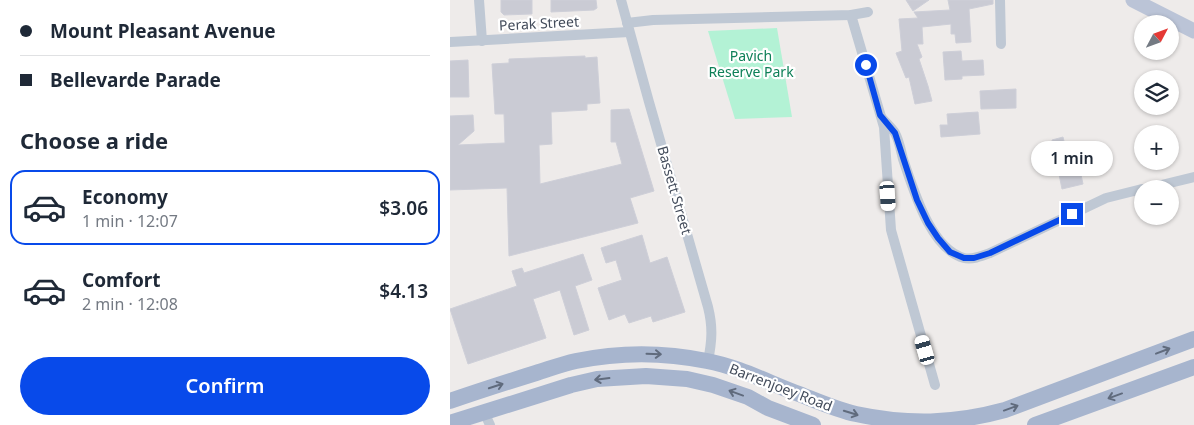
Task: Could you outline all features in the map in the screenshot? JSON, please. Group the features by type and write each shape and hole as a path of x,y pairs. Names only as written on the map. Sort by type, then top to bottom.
{"main road":[{"name":"Barrenjoey Road","path":"450,401 575,361 628,355 658,354 708,361 726,366 854,414 888,421 944,422 981,417 1005,410 1194,339"},
{"name":"Bassett Street","path":"702,382 708,361"},
{"path":"1035,425 1194,367"},
{"name":"Barrenjoey Road","path":"450,424 487,419 571,385 597,379 646,376 702,382 748,397 790,421 813,425"},
{"path":"790,421 805,396"}],"street":[{"path":"479,0 482,40"},
{"name":"Bassett Street","path":"622,0 628,27 708,307 712,331 708,361"},
{"path":"1000,0 1001,44"},
{"path":"1133,0 1194,31"},
{"name":"Perak Street","path":"450,42 628,27 653,20 851,15 868,12"},
{"path":"851,15 884,128 891,230 935,384"},
{"path":"880,115 895,133 917,200 928,223 950,252 964,258 974,258 990,253 1106,198 1134,191"},
{"path":"1179,181 1194,177"}],"green space":[{"name":"Pavich Reserve Park","path":"777,28 792,117 735,119 708,31"}],"building":[{"path":"501,0 532,0 532,14 504,15 501,12"},
{"path":"551,0 596,0 597,8 594,10 551,12"},
{"path":"906,0 929,0 913,11"},
{"path":"948,0 993,0 993,4 969,9 971,42 956,43 955,34 951,34 951,24 922,27 923,44 917,44 922,57 919,59 932,101 915,104 909,77 906,78 896,53 902,51 899,19 918,18 914,12 950,10"},
{"path":"961,51 962,61 983,60 984,75 962,76 962,79 945,80 943,52"},
{"path":"585,56 585,58 597,57 600,103 587,104 587,110 551,112 552,144 539,145 540,184 622,164 616,142 611,142 611,110 629,109 654,191 630,198 638,223 509,256 507,188 450,190 450,116 473,115 474,131 458,145 505,143 504,114 495,114 492,64 509,63 509,59"},
{"path":"468,60 469,97 450,97 450,61"},
{"path":"1016,89 1016,108 981,109 980,91"},
{"path":"978,112 980,134 941,137 940,125 948,125 947,114"},
{"path":"1063,137 1068,158 1077,156 1083,184 1062,189 1052,140"},
{"path":"642,235 650,263 667,257 685,312 653,322 651,316 629,323 625,314 609,320 598,288 622,280 616,260 606,263 601,248"},
{"path":"583,254 592,280 575,286 589,330 574,335 560,290 533,299 546,338 468,364 450,309 517,286 512,271 522,268 524,273"}],"route":[{"path":"866,65 880,115 895,133 917,200 928,223 950,252 964,258 974,258 990,253 1072,214"}]}
